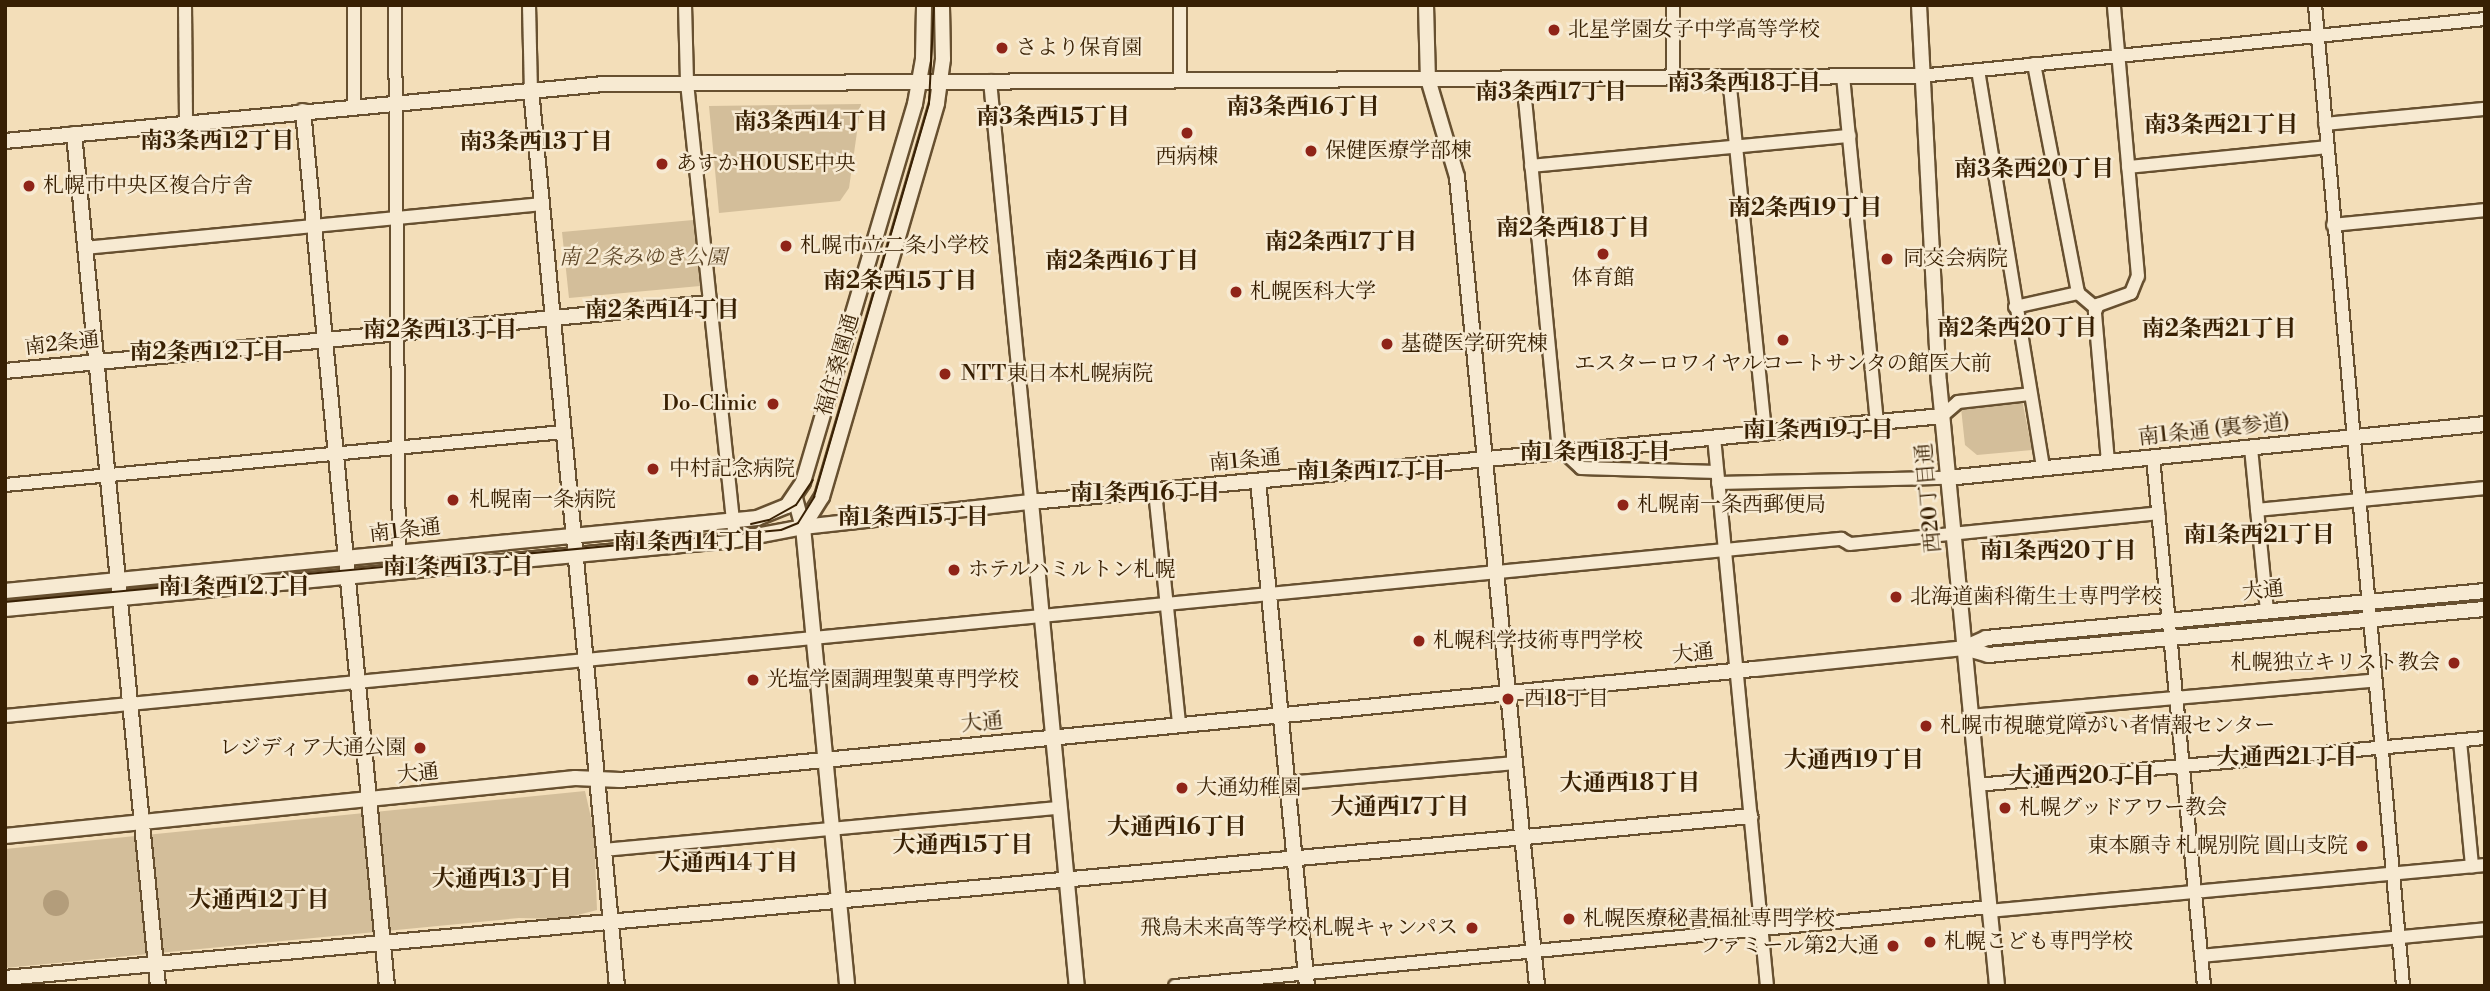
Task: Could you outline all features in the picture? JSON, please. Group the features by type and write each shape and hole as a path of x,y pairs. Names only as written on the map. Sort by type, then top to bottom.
{"street":[{"path":"185,5 186,122"},
{"path":"354,5 355,107"},
{"path":"396,5 399,571"},
{"path":"529,5 531,90 617,986"},
{"path":"685,5 687,83 735,540"},
{"name":"福住桑園通","path":"795,498 919,82 924,5"},
{"name":"福住桑園通","path":"803,527 822,497 940,82 942,5"},
{"path":"1180,5 1180,80"},
{"path":"1426,5 1429,79 1457,177 1537,986"},
{"path":"1673,5 1673,77"},
{"name":"西20丁目通","path":"1919,5 1920,76 1942,416 1997,986"},
{"path":"2096,308 2126,296 2137,283 2114,5"},
{"path":"2315,5 2351,438 2403,986"},
{"path":"5,141 531,90 687,83 1920,76 2485,19"},
{"path":"2034,64 2078,293 2096,308 2108,462"},
{"path":"1978,70 2043,468"},
{"path":"1843,76 1877,422"},
{"path":"1729,77 1765,433"},
{"path":"1522,78 1561,452 1581,468 1717,477 1947,478"},
{"path":"990,81 1077,986"},
{"path":"2325,124 2485,109"},
{"path":"303,111 387,986"},
{"path":"74,134 158,986"},
{"path":"1531,166 1850,136"},
{"path":"2128,167 2327,147"},
{"path":"85,248 542,204"},
{"path":"2333,225 2485,210"},
{"path":"2015,307 2078,293"},
{"name":"南2条通","path":"5,371 708,303"},
{"path":"1942,416 1958,402 2030,394"},
{"name":"南1条通","path":"5,609 735,540 803,527 1031,502 1942,416"},
{"name":"南1条通 (裏参道)","path":"1947,478 2485,424"},
{"path":"5,485 564,432"},
{"path":"1714,438 1767,986"},
{"path":"2251,447 2267,611"},
{"path":"2153,457 2204,986"},
{"path":"1258,481 1306,979"},
{"path":"2257,510 2485,488"},
{"path":"1155,491 1179,724"},
{"path":"803,527 777,512 795,498 803,527 847,986"},
{"name":"南1条通","path":"5,591 732,521 777,512"},
{"path":"5,716 1725,551 2158,513"},
{"name":"大通","path":"5,836 370,800 825,760 1736,671 1964,648 1986,638 2485,590"},
{"name":"大通","path":"1964,648 1986,655 2485,609"},
{"path":"1970,716 2374,681"},
{"path":"1977,785 2485,738"},
{"path":"1175,986 1306,979 1534,951 2479,865 2460,741"},
{"path":"1287,783 1516,763"},
{"path":"604,850 1060,808"},
{"path":"5,978 383,942 839,904 1750,816"},
{"path":"2201,956 2485,929"}],"green space":[{"path":"861,104 849,188 840,201 719,213 709,106"},
{"name":"南２条みゆき公園","path":"693,220 700,286 569,298 562,232"},
{"path":"2022,400 2032,450 1977,455 1965,445 1961,408"},
{"path":"585,791 594,831 597,910 562,919 519,918 5,968 5,849"}],"shaded area":[{"path":"56,890 65,894 69,903 65,912 56,916 47,912 43,903 47,894"}],"tram line":[{"path":"5,602 781,530 798,523 814,497 929,103 934,5"},
{"path":"751,524 769,520 796,505 813,480"}],"place":[{"name":"北星学園女子中学高等学校","path":"1554,30"},
{"name":"さより保育園","path":"1002,48"},
{"name":"西病棟","path":"1187,133"},
{"name":"保健医療学部棟","path":"1311,151"},
{"name":"あすかHOUSE中央","path":"662,164"},
{"name":"札幌市中央区複合庁舎","path":"29,186"},
{"name":"札幌市立二条小学校","path":"786,246"},
{"name":"体育館","path":"1603,254"},
{"name":"同交会病院","path":"1887,259"},
{"name":"札幌医科大学","path":"1236,292"},
{"name":"エスターロワイヤルコートサンタの館医大前","path":"1783,340"},
{"name":"基礎医学研究棟","path":"1387,344"},
{"name":"NTT東日本札幌病院","path":"945,374"},
{"name":"Do-Clinic","path":"773,404"},
{"name":"中村記念病院","path":"653,469"},
{"name":"札幌南一条病院","path":"453,500"},
{"name":"札幌南一条西郵便局","path":"1623,505"},
{"name":"ホテルハミルトン札幌","path":"954,570"},
{"name":"北海道歯科衛生士専門学校","path":"1896,597"},
{"name":"札幌科学技術専門学校","path":"1419,641"},
{"name":"札幌独立キリスト教会","path":"2454,663"},
{"name":"光塩学園調理製菓専門学校","path":"753,680"},
{"name":"西18丁目","path":"1508,699"},
{"name":"札幌市視聴覚障がい者情報センター","path":"1926,726"},
{"name":"レジディア大通公園","path":"420,748"},
{"name":"大通幼稚園","path":"1182,788"},
{"name":"札幌グッドアワー教会","path":"2005,808"},
{"name":"東本願寺 札幌別院 圓山支院","path":"2362,846"},
{"name":"札幌医療秘書福祉専門学校","path":"1569,919"},
{"name":"飛鳥未来高等学校 札幌キャンパス","path":"1472,928"},
{"name":"札幌こども専門学校","path":"1930,942"},
{"name":"ファミール第2大通","path":"1893,946"}],"district":[{"name":"南3条西18丁目","path":"1744,83"},
{"name":"南3条西17丁目","path":"1551,92"},
{"name":"南3条西16丁目","path":"1303,107"},
{"name":"南3条西15丁目","path":"1053,117"},
{"name":"南3条西14丁目","path":"811,122"},
{"name":"南3条西21丁目","path":"2221,125"},
{"name":"南3条西12丁目","path":"217,141"},
{"name":"南3条西13丁目","path":"536,142"},
{"name":"南3条西20丁目","path":"2034,169"},
{"name":"南2条西19丁目","path":"1805,208"},
{"name":"南2条西18丁目","path":"1573,228"},
{"name":"南2条西17丁目","path":"1341,242"},
{"name":"南2条西16丁目","path":"1122,261"},
{"name":"南2条西15丁目","path":"900,281"},
{"name":"南2条西14丁目","path":"662,310"},
{"name":"南2条西20丁目","path":"2017,328"},
{"name":"南2条西21丁目","path":"2219,329"},
{"name":"南2条西13丁目","path":"440,330"},
{"name":"南2条西12丁目","path":"207,352"},
{"name":"南1条西19丁目","path":"1818,430"},
{"name":"南1条西18丁目","path":"1595,452"},
{"name":"南1条西17丁目","path":"1371,471"},
{"name":"南1条西16丁目","path":"1145,493"},
{"name":"南1条西15丁目","path":"913,517"},
{"name":"南1条西21丁目","path":"2259,535"},
{"name":"南1条西14丁目","path":"689,542"},
{"name":"南1条西20丁目","path":"2058,551"},
{"name":"南1条西13丁目","path":"458,567"},
{"name":"南1条西12丁目","path":"234,587"},
{"name":"大通西21丁目","path":"2287,757"},
{"name":"大通西19丁目","path":"1854,760"},
{"name":"大通西20丁目","path":"2082,776"},
{"name":"大通西18丁目","path":"1630,783"},
{"name":"大通西17丁目","path":"1400,807"},
{"name":"大通西16丁目","path":"1177,827"},
{"name":"大通西15丁目","path":"963,845"},
{"name":"大通西14丁目","path":"728,863"},
{"name":"大通西13丁目","path":"502,879"},
{"name":"大通西12丁目","path":"259,900"}]}
